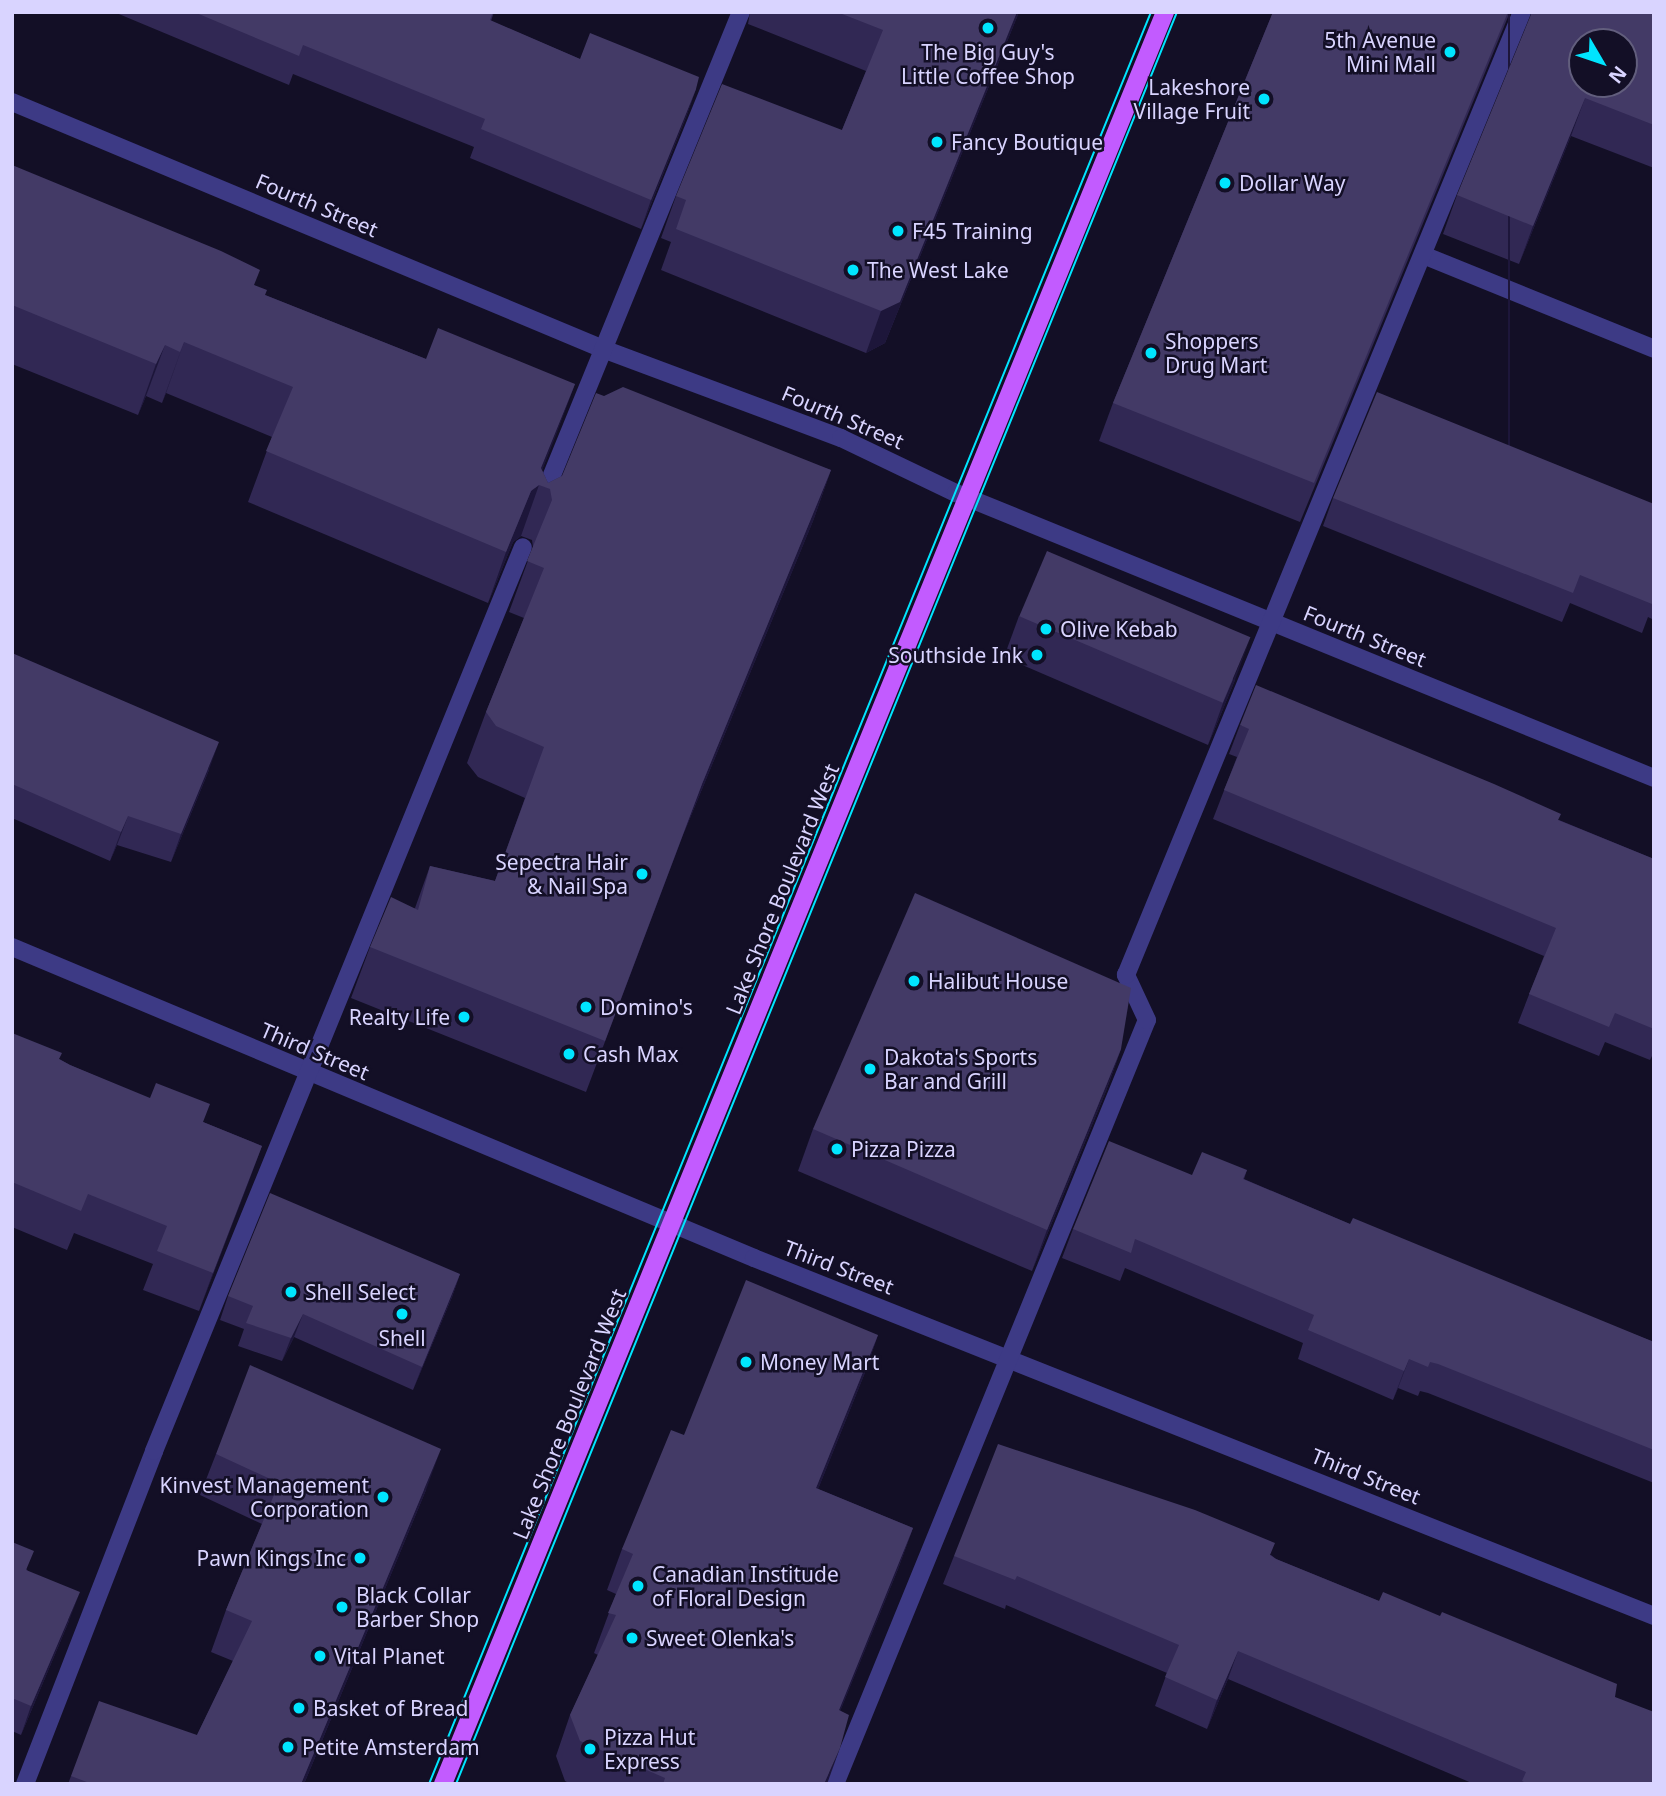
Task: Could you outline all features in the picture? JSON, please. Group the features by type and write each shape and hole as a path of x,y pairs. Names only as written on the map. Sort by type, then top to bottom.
{"main road":[{"name":"Lake Shore Boulevard West","path":"443,1784 1165,12"}],"street":[{"path":"533,523 741,12"},
{"path":"835,1784 1011,1359 1147,1020 1126,975 1274,623 1522,12"},
{"name":"Fourth Street","path":"12,102 603,349 841,438 966,497 1654,778"},
{"path":"1423,255 1654,349"},
{"path":"25,1784 154,1451 523,547"},
{"name":"Third Street","path":"12,947 671,1223 1654,1616"}],"building":[{"path":"194,12 493,12 490,20 580,59 590,33 699,77 651,200 481,129 485,119 303,45 299,56"},
{"path":"837,12 1017,12 900,302 881,311 676,229 686,200 676,196 722,84 842,130 883,30"},
{"path":"1273,12 1508,12 1314,483 1113,403"},
{"path":"1532,12 1654,12 1654,125 1585,98 1533,226 1457,195"},
{"path":"12,165 221,251 260,270 254,285 267,290 265,295 426,359 438,328 575,384 541,468 548,483 562,476 596,393 604,396 623,387 831,470 702,784 605,1041 370,947 391,897 418,910 430,866 495,881 544,747 496,726 486,712 544,568 527,561 552,500 550,489 539,485 531,491 506,552 266,451 293,387 184,342 180,352 165,345 156,364 12,305"},
{"path":"1377,392 1654,504 1652,604 1580,575 1573,593 1333,498"},
{"path":"1047,551 1250,637 1223,703 1019,616"},
{"path":"12,653 219,742 181,834 128,816 121,832 12,784"},
{"path":"1256,685 1494,784 1561,814 1558,820 1654,859 1654,1029 1615,1013 1609,1027 1529,994 1556,928 1224,790 1249,729 1240,725"},
{"path":"915,893 1131,988 1121,1049 1047,1230 813,1129"},
{"path":"12,1033 62,1053 59,1059 70,1065 150,1098 156,1083 210,1104 203,1122 262,1146 213,1273 157,1251 167,1226 88,1194 81,1211 12,1182"},
{"path":"1109,1141 1192,1175 1202,1152 1247,1170 1243,1179 1350,1224 1353,1218 1654,1342 1654,1450 1438,1364 1430,1362 1428,1367 1409,1359 1404,1371 1308,1330 1314,1315 1135,1239 1131,1253 1073,1229"},
{"path":"270,1193 460,1274 422,1367 303,1314 291,1338 246,1323 253,1306 228,1296"},
{"path":"746,1280 878,1335 816,1488 913,1528 839,1710 849,1715 840,1748 824,1784 663,1784 665,1778 580,1741 570,1715 616,1615 608,1613 633,1554 622,1549 671,1430 684,1435"},
{"path":"250,1365 441,1449 301,1784 92,1784 71,1776 99,1701 197,1735 252,1621 226,1610 279,1483 216,1454"},
{"path":"998,1444 1195,1510 1275,1543 1270,1555 1276,1559 1379,1601 1383,1592 1440,1616 1442,1612 1617,1684 1615,1697 1654,1712 1654,1784 1528,1784 1522,1781 1526,1772 1238,1651 1217,1700 1165,1677 1179,1645 1017,1576 1015,1580 954,1556"},
{"path":"12,1542 34,1551 26,1570 80,1592 31,1706 12,1698"}],"tram line":[{"path":"429,1784 1151,12"},
{"path":"456,1784 1177,12"}],"place":[{"name":"The Big Guy's Little Coffee Shop","path":"988,28"},
{"name":"5th Avenue Mini Mall","path":"1450,52"},
{"name":"Lakeshore Village Fruit","path":"1264,99"},
{"name":"Fancy Boutique","path":"937,142"},
{"name":"Dollar Way","path":"1225,183"},
{"name":"F45 Training","path":"898,231"},
{"name":"The West Lake","path":"853,270"},
{"name":"Shoppers Drug Mart","path":"1151,353"},
{"name":"Olive Kebab","path":"1046,629"},
{"name":"Southside Ink","path":"1037,655"},
{"name":"Sepectra Hair & Nail Spa","path":"642,874"},
{"name":"Halibut House","path":"914,981"},
{"name":"Domino's","path":"586,1007"},
{"name":"Realty Life","path":"464,1017"},
{"name":"Cash Max","path":"569,1054"},
{"name":"Dakota's Sports Bar and Grill","path":"870,1069"},
{"name":"Pizza Pizza","path":"837,1149"},
{"name":"Shell Select","path":"291,1292"},
{"name":"Shell","path":"402,1314"},
{"name":"Money Mart","path":"746,1362"},
{"name":"Kinvest Management Corporation","path":"383,1497"},
{"name":"Pawn Kings Inc","path":"360,1558"},
{"name":"Canadian Institude of Floral Design","path":"638,1586"},
{"name":"Black Collar Barber Shop","path":"342,1607"},
{"name":"Sweet Olenka's","path":"632,1638"},
{"name":"Vital Planet","path":"320,1656"},
{"name":"Basket of Bread","path":"299,1708"},
{"name":"Petite Amsterdam","path":"288,1747"},
{"name":"Pizza Hut Express","path":"590,1749"}]}
